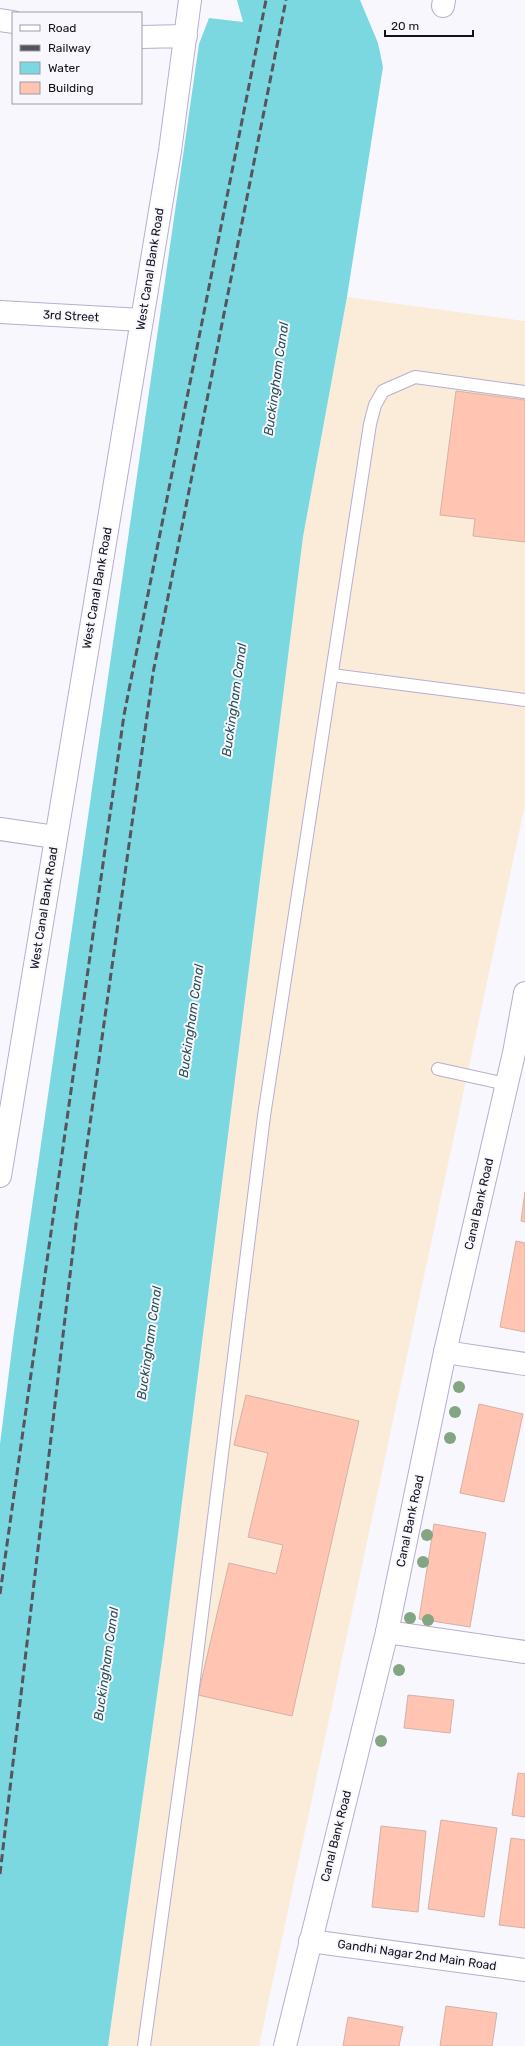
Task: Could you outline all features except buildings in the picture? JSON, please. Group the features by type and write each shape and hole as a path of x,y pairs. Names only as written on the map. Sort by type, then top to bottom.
{"street":[{"name":"West Canal Bank Road","path":"0,1176 55,837 142,320 186,36 190,0"},
{"path":"0,20 12,22"},
{"path":"142,37 186,36"},
{"name":"3rd Street","path":"0,312 142,320"},
{"path":"0,829 55,837"},
{"name":"Canal Bank Road","path":"285,2046 387,1632 445,1352 506,1084 519,1054 525,993"},
{"path":"445,1352 525,1364"},
{"path":"387,1632 525,1652"},
{"name":"Gandhi Nagar 2nd Main Road","path":"310,1941 525,1970"}],"lane":[{"path":"144,2046 190,1719 264,1116 370,424 375,405 383,391 415,377 525,392"},
{"path":"332,675 525,700"},
{"path":"438,1069 506,1084"}],"shaded area":[{"path":"347,297 525,321 525,805 259,2046 108,2046 165,1638 303,537"}],"water":[{"name":"Buckingham Canal","path":"237,0 360,0 378,43 383,67 347,297 303,537 165,1638 108,2046 0,2046 0,1444 14,1332 199,44 209,18 243,22"}],"railway":[{"path":"0,1594 124,715 266,0"},
{"path":"0,1874 76,1224 153,673 286,0"}]}
